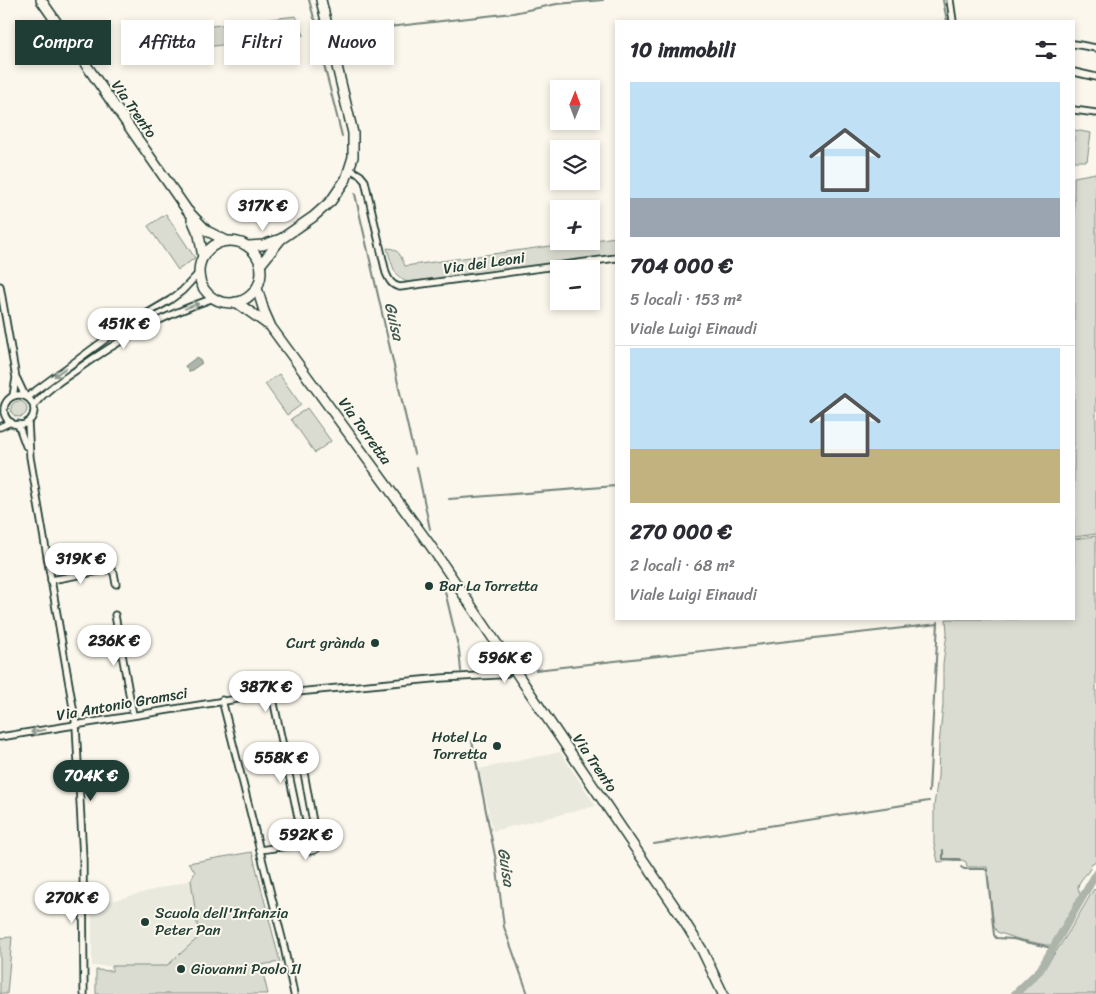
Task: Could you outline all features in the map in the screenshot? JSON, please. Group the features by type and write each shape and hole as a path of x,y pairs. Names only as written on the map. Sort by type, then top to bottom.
{"main road":[{"name":"Via Trento","path":"41,0 197,224"},
{"path":"249,246 263,245 281,239 314,217 328,205 341,188 350,169 354,149 353,132 321,0"},
{"path":"197,224 225,240 238,241 249,246 257,254 261,264 262,276 257,288 248,297 236,302 223,302 214,298 204,288 199,273 203,257 197,224"},
{"path":"261,264 281,239"},
{"path":"203,257 212,246 225,240"},
{"name":"Via Torretta","path":"257,288 264,311 272,327 435,553"},
{"name":"Via Torretta","path":"236,302 272,327"},
{"name":"Via Trento","path":"435,553 679,913 702,950 723,994"}],"street":[{"path":"950,0 953,20"},
{"path":"1075,44 1096,48"},
{"path":"1075,72 1096,77"},
{"path":"1075,110 1096,114"},
{"name":"Via dei Leoni","path":"350,169 360,175 364,181 389,279 393,285 400,288 615,258"},
{"path":"13,396 26,396 114,333 170,300 182,291 199,273"},
{"path":"0,286 16,378 26,396 34,405"},
{"path":"84,994 84,880 76,725 30,457 28,422 33,415 34,405 47,390 127,336 214,298"},
{"path":"16,378 13,396 6,404 6,416 12,422 18,424 28,422"},
{"path":"0,417 5,412"},
{"path":"0,427 12,422"},
{"path":"18,424 30,457"},
{"path":"51,580 110,570 114,573 116,584"},
{"path":"115,615 133,715"},
{"name":"Via Antonio Gramsci","path":"0,737 222,700 487,675 501,667 513,666"},
{"path":"272,694 302,836 301,844"},
{"path":"222,700 294,994"},
{"path":"286,758 301,756 315,833 320,840 316,849 311,851 301,844"},
{"path":"302,836 307,832 315,833"},
{"path":"260,850 301,844"}],"shaded area":[{"path":"296,16 298,20 262,20"},
{"path":"224,25 224,45 214,46 214,26"},
{"path":"300,26 304,35 300,35"},
{"path":"1075,130 1091,133 1087,161 1075,161"},
{"path":"1096,173 1096,534 1075,537 1075,177"},
{"path":"166,214 195,258 178,270 148,226"},
{"path":"615,237 615,255 579,260 550,260 550,264 410,283 404,281 397,274 387,248 397,251 405,266 550,246 550,250 600,250 600,239"},
{"path":"197,357 202,363 189,372 185,366"},
{"path":"279,374 301,405 287,415 265,384"},
{"path":"16,401 22,401 27,406 25,415 16,417 11,412 11,406"},
{"path":"307,408 331,441 315,453 291,419"},
{"path":"1096,536 1096,861 1091,864 1089,870 1080,881 1078,888 1080,895 1051,945 1046,945 997,932 994,927 987,867 967,867 966,862 962,860 938,862 934,844 934,806 943,705 946,620 1075,620 1075,539"},
{"path":"560,752 596,806 493,831 479,769"},
{"path":"252,852 280,962 261,965 268,994 96,994 96,970 112,971 112,966 164,966 169,964 199,937 191,880 195,872 188,863"},
{"name":"Scuola dell'Infanzia Peter Pan","path":"191,880 200,937 169,964 164,966 92,966 92,906"},
{"path":"1094,889 1096,891 1096,994 1020,994 1052,958"},
{"path":"12,937 7,994 0,994 0,938"}],"waterway":[{"name":"Guisa","path":"309,0 316,20"},
{"path":"394,26 513,13 557,4 603,0"},
{"path":"943,0 947,20"},
{"name":"Guisa","path":"324,65 342,136"},
{"name":"Guisa","path":"355,194 414,454"},
{"name":"Guisa","path":"417,467 430,529"},
{"path":"449,499 615,486"},
{"name":"Guisa","path":"443,583 459,650 461,671"},
{"path":"929,792 938,622"},
{"path":"536,670 938,624"},
{"name":"Guisa","path":"472,741 496,861 504,927 528,994"},
{"path":"654,844 929,801"},
{"path":"943,850 943,859 960,860"},
{"path":"961,867 964,869 987,870 994,935 996,938 1013,939 1052,948"},
{"path":"1015,994 1040,970 1096,874"}],"place":[{"name":"Bar La Torretta","path":"429,586"},
{"name":"Curt grànda","path":"375,643"},
{"name":"Hotel La Torretta","path":"497,746"},
{"name":"Scuola dell'Infanzia Peter Pan","path":"145,922"},
{"name":"Giovanni Paolo II","path":"181,969"}]}
